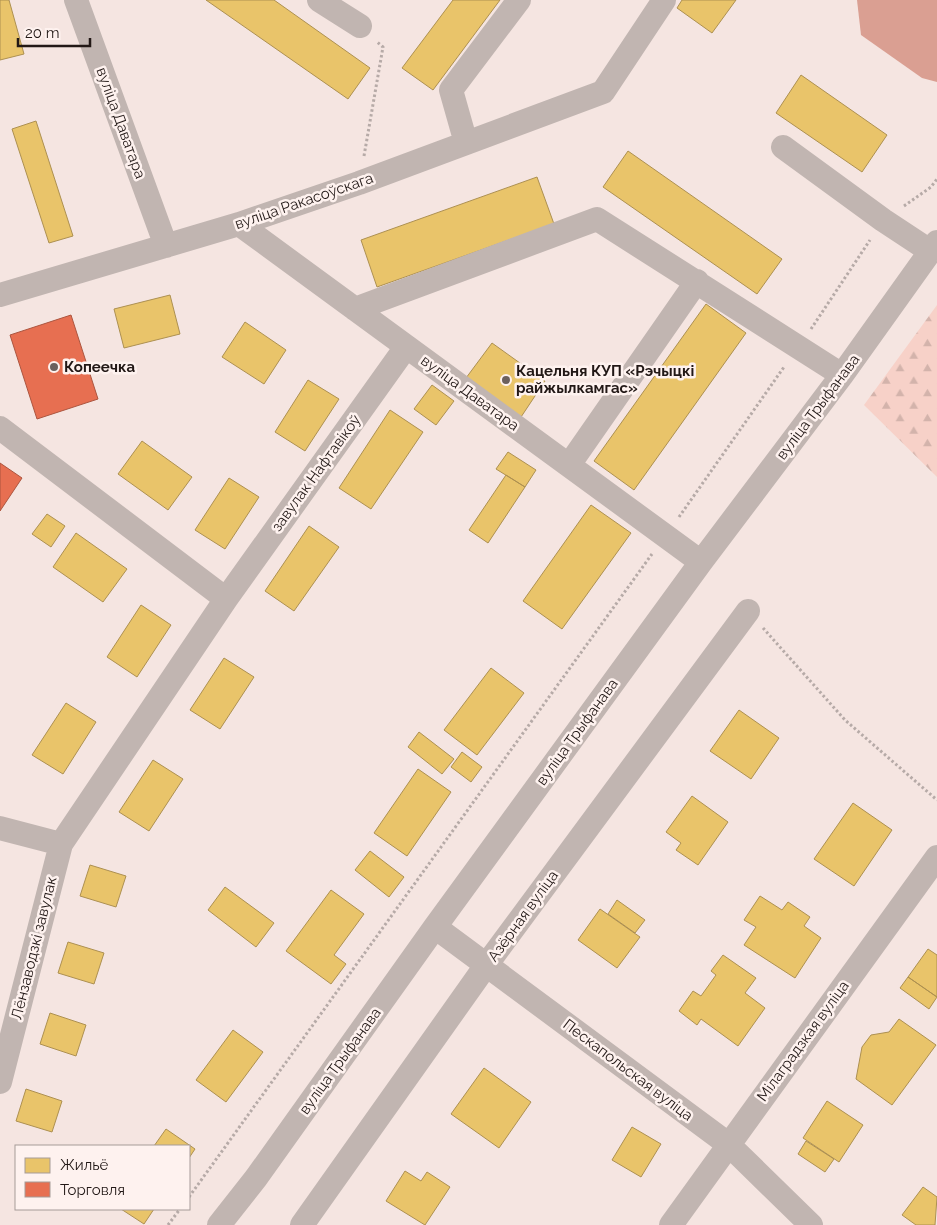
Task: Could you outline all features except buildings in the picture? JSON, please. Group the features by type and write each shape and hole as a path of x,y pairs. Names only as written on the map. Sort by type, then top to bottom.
{"street":[{"name":"вуліца Даватара","path":"76,0 166,246"},
{"path":"319,0 360,26"},
{"path":"466,144 451,90 518,0"},
{"name":"вуліца Ракасоўскага","path":"0,295 238,224 359,183 603,92 652,6"},
{"path":"783,147 883,220 934,247"},
{"path":"355,309 597,219 842,375"},
{"name":"вуліца Даватара","path":"238,224 701,562"},
{"name":"вуліца Трыфанава","path":"219,1225 256,1178 435,927 701,562 842,375 934,247"},
{"path":"569,465 697,281"},
{"name":"завулак Нафтавікоў","path":"61,844 226,599 406,347"},
{"path":"0,428 226,599"},
{"name":"Азёрная вуліца","path":"302,1225 487,964 748,611"},
{"path":"0,828 61,844"},
{"name":"Лёнзаводзкі завулак","path":"0,1082 61,844"},
{"name":"Мілаградзкая вуліца","path":"671,1225 936,859"},
{"name":"Пескапольская вуліца","path":"435,927 728,1144 811,1225"}],"path":[{"path":"359,183 382,47 360,26"},
{"path":"190,1196 665,536 798,348 883,220 931,187 937,180"},
{"path":"748,611 844,720 937,800"},
{"path":"168,1225 179,1210"}],"green space":[{"path":"937,305 937,477 864,405"}],"shaded area":[{"path":"857,0 937,0 937,82 922,78 861,35"}],"place":[{"name":"Копеечка","path":"54,367"},
{"name":"Кацельня КУП «Рэчыцкі райжылкамгас»","path":"506,380"}]}
